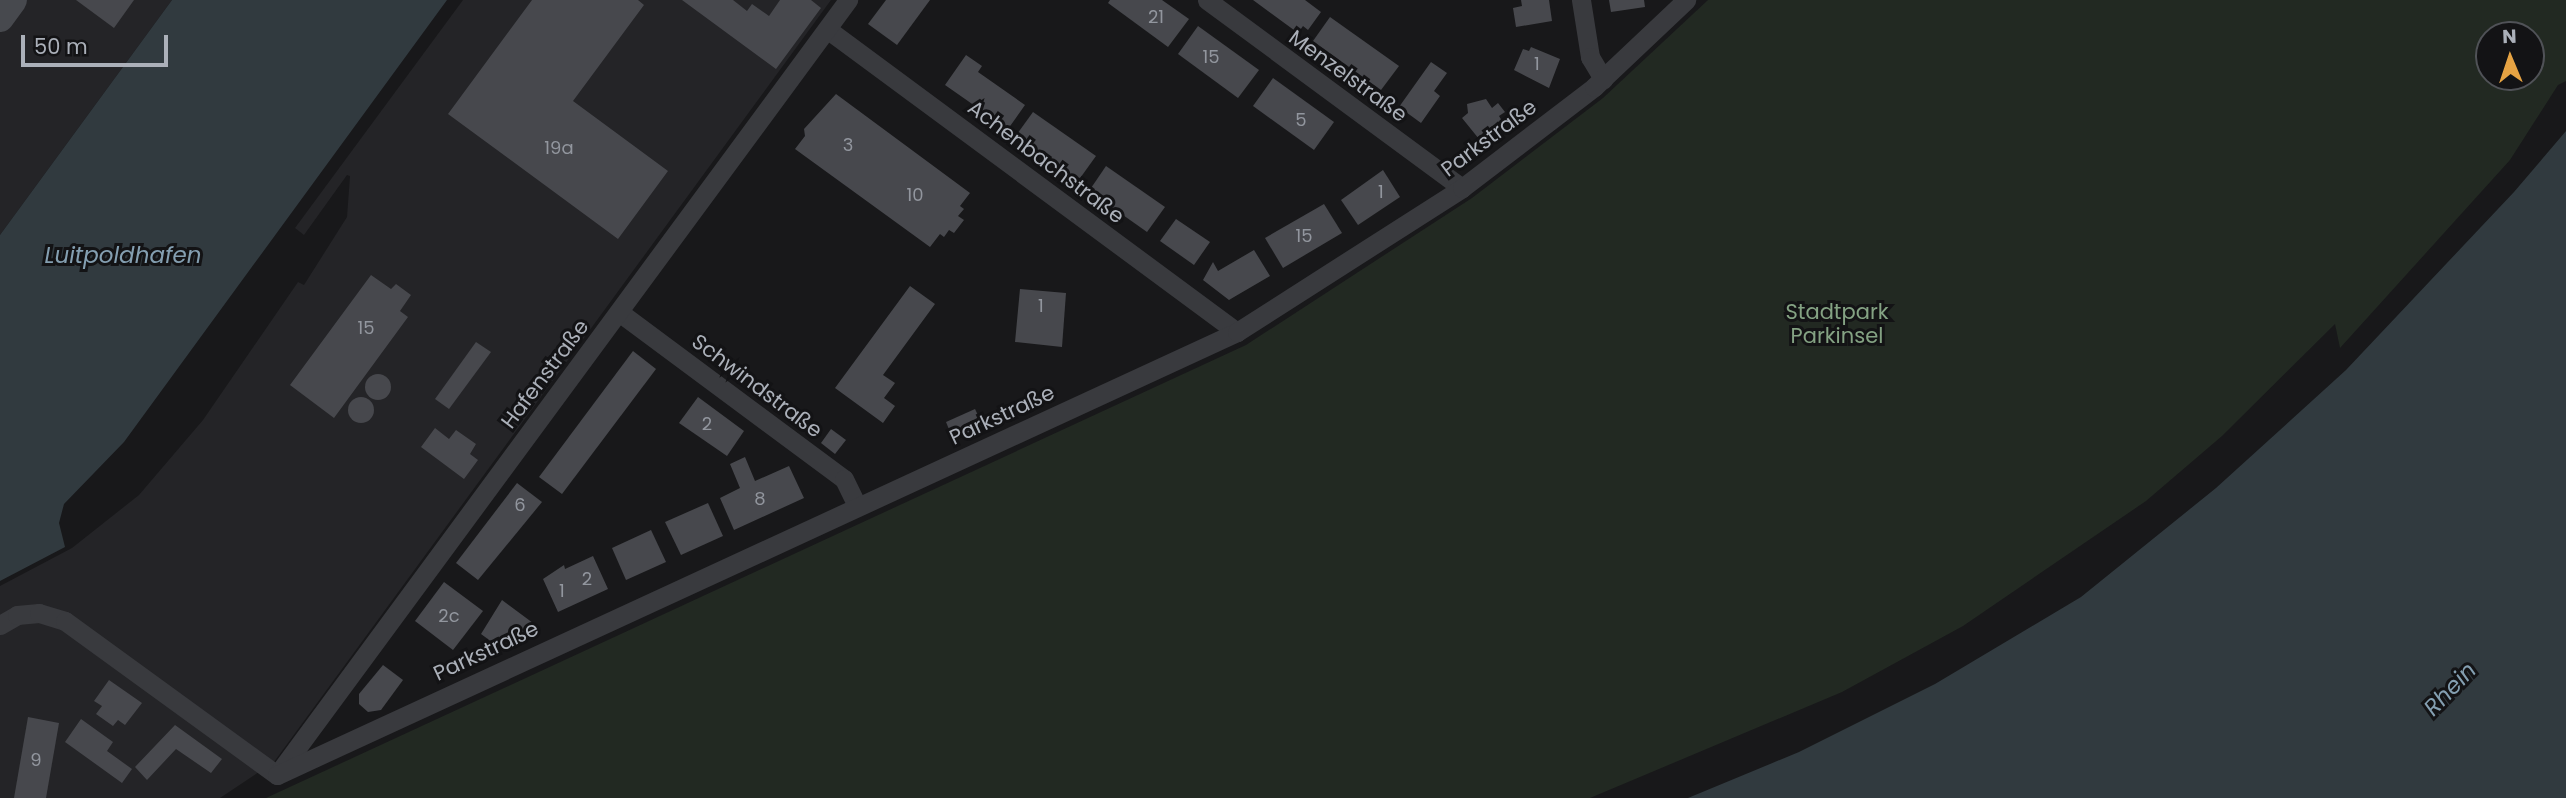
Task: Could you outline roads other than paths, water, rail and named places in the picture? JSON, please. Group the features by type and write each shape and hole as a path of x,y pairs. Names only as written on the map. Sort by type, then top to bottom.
{"street":[{"path":"0,18 13,0"},
{"name":"Hafenstraße","path":"277,775 848,0"},
{"name":"Menzelstraße","path":"1207,0 1462,188"},
{"path":"1581,0 1590,57 1603,79"},
{"name":"Parkstraße","path":"277,775 1237,332 1462,188 1603,79 1686,0"},
{"name":"Achenbachstraße","path":"827,29 1237,332"},
{"name":"Schwindstraße","path":"619,313 844,479 857,506"},
{"path":"0,625 17,615 39,613 65,621 277,775"}],"water":[{"name":"Luitpoldhafen","path":"172,0 447,0 124,442 64,504 59,523 65,547 0,581 0,235"},
{"name":"Rhein","path":"2566,131 2566,798 1688,798 1799,752 1935,684 2081,597 2216,488 2346,370 2514,192"}],"park label":[{"name":"Stadtpark Parkinsel","path":"1837,324"}]}
